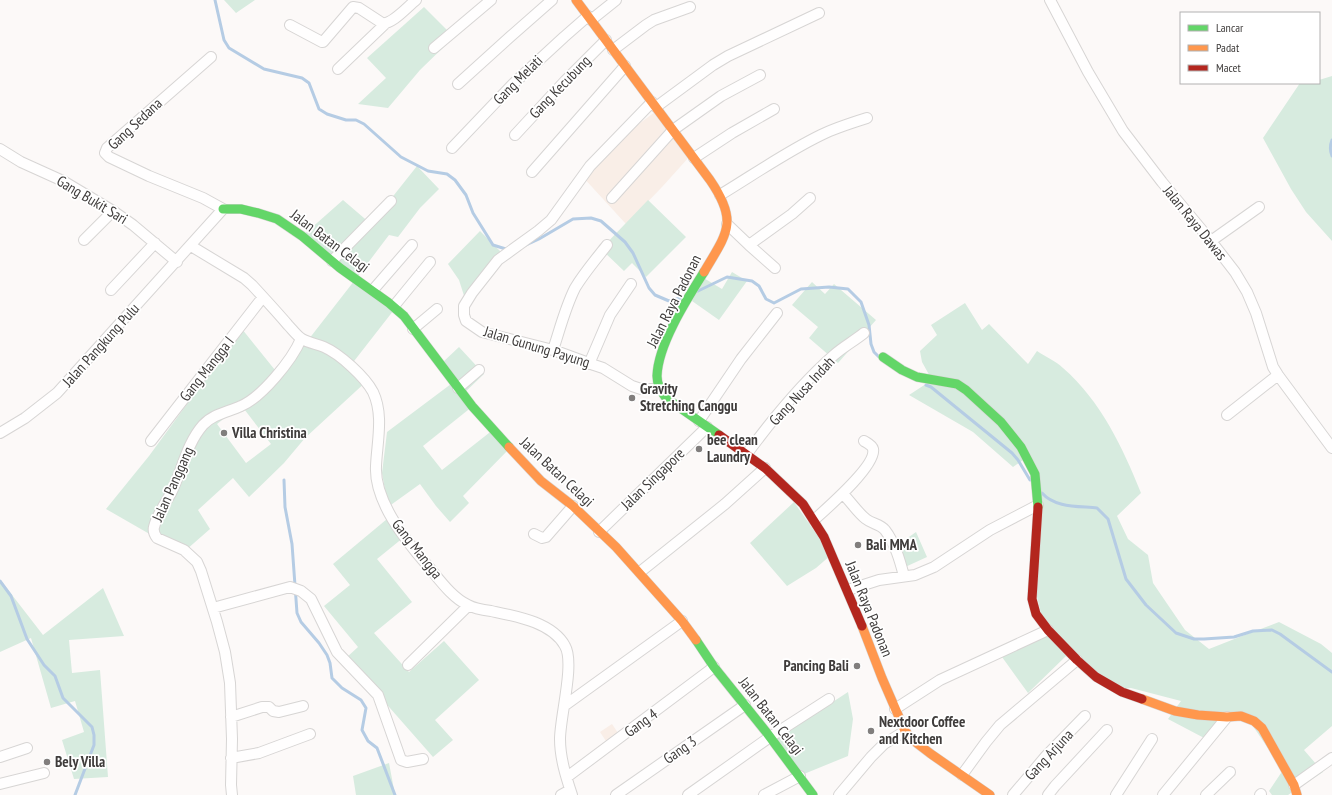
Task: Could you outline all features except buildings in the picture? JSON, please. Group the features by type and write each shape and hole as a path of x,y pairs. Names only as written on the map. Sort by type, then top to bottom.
{"street":[{"path":"338,69 386,23 392,21 416,0"},
{"path":"434,48 491,0"},
{"path":"458,84 552,0"},
{"name":"Jalan Raya Padonan","path":"576,0 694,158 720,195 727,214 727,224 722,241 676,321 663,351 658,371 657,383 659,389 666,398 765,468 803,504 824,537 848,590 882,678 905,731 931,754 990,795"},
{"name":"Gang Melati","path":"452,148 528,69 590,18 616,0"},
{"name":"Jalan Raya Dawas","path":"1050,0 1088,72 1123,131 1162,182 1211,241 1247,292 1256,313 1273,366 1332,448"},
{"path":"290,24 323,42 353,7 359,8 382,23 386,23"},
{"path":"613,50 650,22 690,7"},
{"name":"Jalan Gunung Payung","path":"659,389 641,389 632,386 603,368 553,350 482,332 466,321 464,306 498,260 551,220 590,166 654,104 728,56 819,13"},
{"name":"Gang Kecubung","path":"515,135 565,81 606,40"},
{"name":"Gang Sedana","path":"211,57 124,132 106,149 105,153 109,157 149,176 203,198 223,209"},
{"path":"532,172 625,66"},
{"path":"612,198 673,130 721,96 760,75"},
{"path":"694,158 732,133 774,109"},
{"path":"720,195 815,138 845,125 867,118"},
{"name":"Gang Bukit Sari","path":"0,149 21,162 63,181 113,211 177,262"},
{"path":"749,245 792,214 810,198"},
{"path":"332,261 391,201"},
{"path":"1211,241 1259,207"},
{"name":"Jalan Batan Celagi","path":"223,209 227,208 251,211 275,218 287,225 332,261 394,306 472,406 541,481 573,506 616,547 640,572 682,621 714,667 800,776 813,795"},
{"name":"Jalan Pangkung Pulu","path":"0,433 25,418 57,392 177,262 223,209"},
{"path":"84,240 113,211"},
{"path":"727,224 776,268"},
{"path":"111,290 155,243"},
{"path":"373,290 412,245"},
{"path":"553,350 566,309 575,288 583,275 607,245"},
{"name":"Gang Mangga","path":"191,246 244,278 301,339 325,347 351,366 364,379 373,392 378,410 379,422 376,467 380,494 399,530 416,553 453,594 468,606 523,618 551,631 566,647 568,665 560,739 561,754 567,777 568,793"},
{"path":"394,306 430,262"},
{"path":"589,364 610,315 631,284"},
{"name":"Gang Mangga I","path":"151,441 263,297"},
{"path":"413,329 437,309"},
{"path":"699,421 741,359 777,313"},
{"name":"Gang Nusa Indah","path":"746,455 808,381 835,354 864,333"},
{"name":"Jalan Panggang","path":"232,795 232,717 230,683 225,652 213,608 197,562 184,550 157,538 154,534 154,525 173,490 190,447 202,426 213,418 242,406 264,389 291,356 301,339"},
{"path":"883,357 902,370 917,377 957,384 981,402 1001,422 1021,447 1035,474 1038,505 1032,599 1036,614 1048,630 1096,677 1122,692 1175,711 1198,715 1227,717 1241,716 1254,721 1262,728 1295,790 1332,758"},
{"path":"458,388 479,370"},
{"path":"1227,415 1278,375"},
{"name":"Jalan Singapore","path":"599,532 707,427"},
{"path":"814,520 843,494 864,470 872,456 873,451 872,448 864,441"},
{"path":"640,572 725,504 765,468"},
{"path":"843,494 866,519 878,524 885,530 898,558 904,576"},
{"path":"848,590 879,580 924,572 990,530 1038,505"},
{"path":"534,534 542,538 546,537 573,506"},
{"path":"213,608 290,587 301,591 311,599 337,652 378,695 401,760 407,762 422,759"},
{"path":"408,665 468,606"},
{"path":"564,706 682,621"},
{"path":"895,710 940,680 1048,630"},
{"path":"962,775 1000,725 1077,660"},
{"name":"Gang 4","path":"567,777 714,667"},
{"path":"688,795 829,699"},
{"name":"Gang 3","path":"616,795 744,705"},
{"path":"232,717 262,707 279,712 303,706"},
{"name":"Gang Arjuna","path":"1013,795 1046,756 1085,716"},
{"path":"1163,795 1227,717"},
{"path":"1048,795 1107,730"},
{"path":"839,795 884,744 905,731"},
{"path":"232,758 259,753 310,734"},
{"path":"1116,795 1152,739"},
{"path":"0,757 27,748"},
{"path":"1206,795 1230,772"},
{"path":"0,784 44,773"},
{"path":"764,795 800,776"}],"shaded area":[{"path":"655,112 689,157 626,224 582,176 628,132"},
{"path":"612,724 620,736 608,744 600,732"}],"green space":[{"path":"224,0 255,0 236,13"},
{"path":"424,7 454,37 420,70 388,108 358,104 386,78 367,58"},
{"path":"1332,76 1332,241 1306,212 1291,189 1263,138 1299,84 1320,84 1320,80"},
{"path":"417,166 439,189 420,208 398,237 389,235 358,276 300,238 343,200 371,224"},
{"path":"648,200 686,237 646,277 632,263 624,271 601,249"},
{"path":"480,231 506,257 467,305 459,280 448,264"},
{"path":"732,272 747,281 719,320 692,301 702,277 722,289"},
{"path":"358,276 397,306 351,365 368,380 305,438 284,463 249,497 233,478 198,510 210,529 186,550 153,536 106,509 149,456 242,329 279,375","holes":["241,405 271,444 246,463 217,424"]},
{"path":"812,282 825,294 834,284 876,320 838,363 809,338 818,327 792,305"},
{"path":"965,303 982,330 989,324 1028,364 1037,351 1057,363 1077,381 1100,410 1127,459 1141,493 1117,516 1128,539 1148,555 1153,583 1185,630 1209,649 1279,622 1321,644 1332,653 1332,726 1304,750 1323,772 1288,795 1272,795 1269,791 1283,770 1246,716 1222,724 1206,739 1168,719 1181,701 1131,688 1115,689 1066,656 1028,693 1002,657 1045,630 1033,580 1039,506 1026,458 1013,467 973,432 909,395 932,380 922,362 920,351 937,335 931,325"},
{"path":"459,347 484,374 462,395 473,406 423,446 442,470 494,429 511,447 463,496 469,503 450,522 420,484 388,507 382,473 387,432 451,384 443,362"},
{"path":"794,502 831,555 816,568 787,586 750,543"},
{"path":"393,514 409,533 377,559 412,602 374,633 409,672 444,641 479,680 435,720 453,740 433,757 346,658 358,647 324,606 350,585 333,564"},
{"path":"916,532 927,557 903,568 892,549"},
{"path":"2,582 43,635 103,588 124,636 69,640 72,673 100,670 108,777 74,779 62,740 84,732 75,701 51,708 31,638 0,652 0,583"},
{"path":"848,692 853,719 848,756 799,776 773,741"},
{"path":"389,763 395,795 356,795 353,776"}],"waterway":[{"path":"215,0 224,40 229,48 264,69 302,78 309,83 319,109 327,114 346,120 356,120 364,124 401,157 428,171 447,174 455,180 466,195 473,213 493,245 509,250"},
{"path":"1332,140 1330,148 1332,156"},
{"path":"526,245 573,219 591,218 601,221 625,242 633,253 649,288 655,295 669,301 684,297"},
{"path":"698,291 727,277 752,281 759,286 766,299 774,303 801,289 829,287 848,289 861,302 869,325 871,344 874,352 879,357"},
{"path":"926,385 931,387 1012,453 1030,480"},
{"path":"284,480 285,507 292,544 297,613 301,622 327,655 330,663 332,678 342,688 361,700 366,708 362,730 368,741 377,748 395,795"},
{"path":"1042,493 1047,498 1060,504 1097,508 1108,519 1126,579 1146,605 1176,633 1194,639 1204,639 1234,637 1253,631 1272,630 1280,634 1332,672"},
{"path":"0,581 11,596 27,639 44,665 55,676 63,698 92,727 94,745 75,795"}],"traffic: fast":[{"path":"223,209 241,209 277,219 302,236 340,268 389,303 404,316 472,406 509,447"},
{"path":"704,272 674,322 662,350 657,379 666,398 719,435"},
{"path":"883,357 902,370 917,377 957,384 966,390 1001,422 1021,447 1035,474 1038,507"},
{"path":"696,640 714,667 767,733 813,795"}],"traffic: slow":[{"path":"576,0 719,194 725,207 727,217 726,227 724,237 704,272"},
{"path":"509,447 541,481 573,506 616,547 682,621 696,640"},
{"path":"862,626 905,731 914,741 931,754 990,795"},
{"path":"1142,699 1175,711 1198,715 1227,717 1241,716 1254,721 1262,728 1294,785 1297,795"}],"traffic: jam":[{"path":"719,435 765,468 803,504 824,537 862,626"},
{"path":"1038,507 1032,599 1036,614 1048,630 1096,677 1122,692 1142,699"}],"place":[{"name":"Gravity Stretching Canggu","path":"632,398"},
{"name":"Villa Christina","path":"224,433"},
{"name":"bee clean Laundry","path":"699,449"},
{"name":"Bali MMA","path":"858,545"},
{"name":"Pancing Bali","path":"857,666"},
{"name":"Nextdoor Coffee and Kitchen","path":"871,731"},
{"name":"Bely Villa","path":"47,762"}]}
